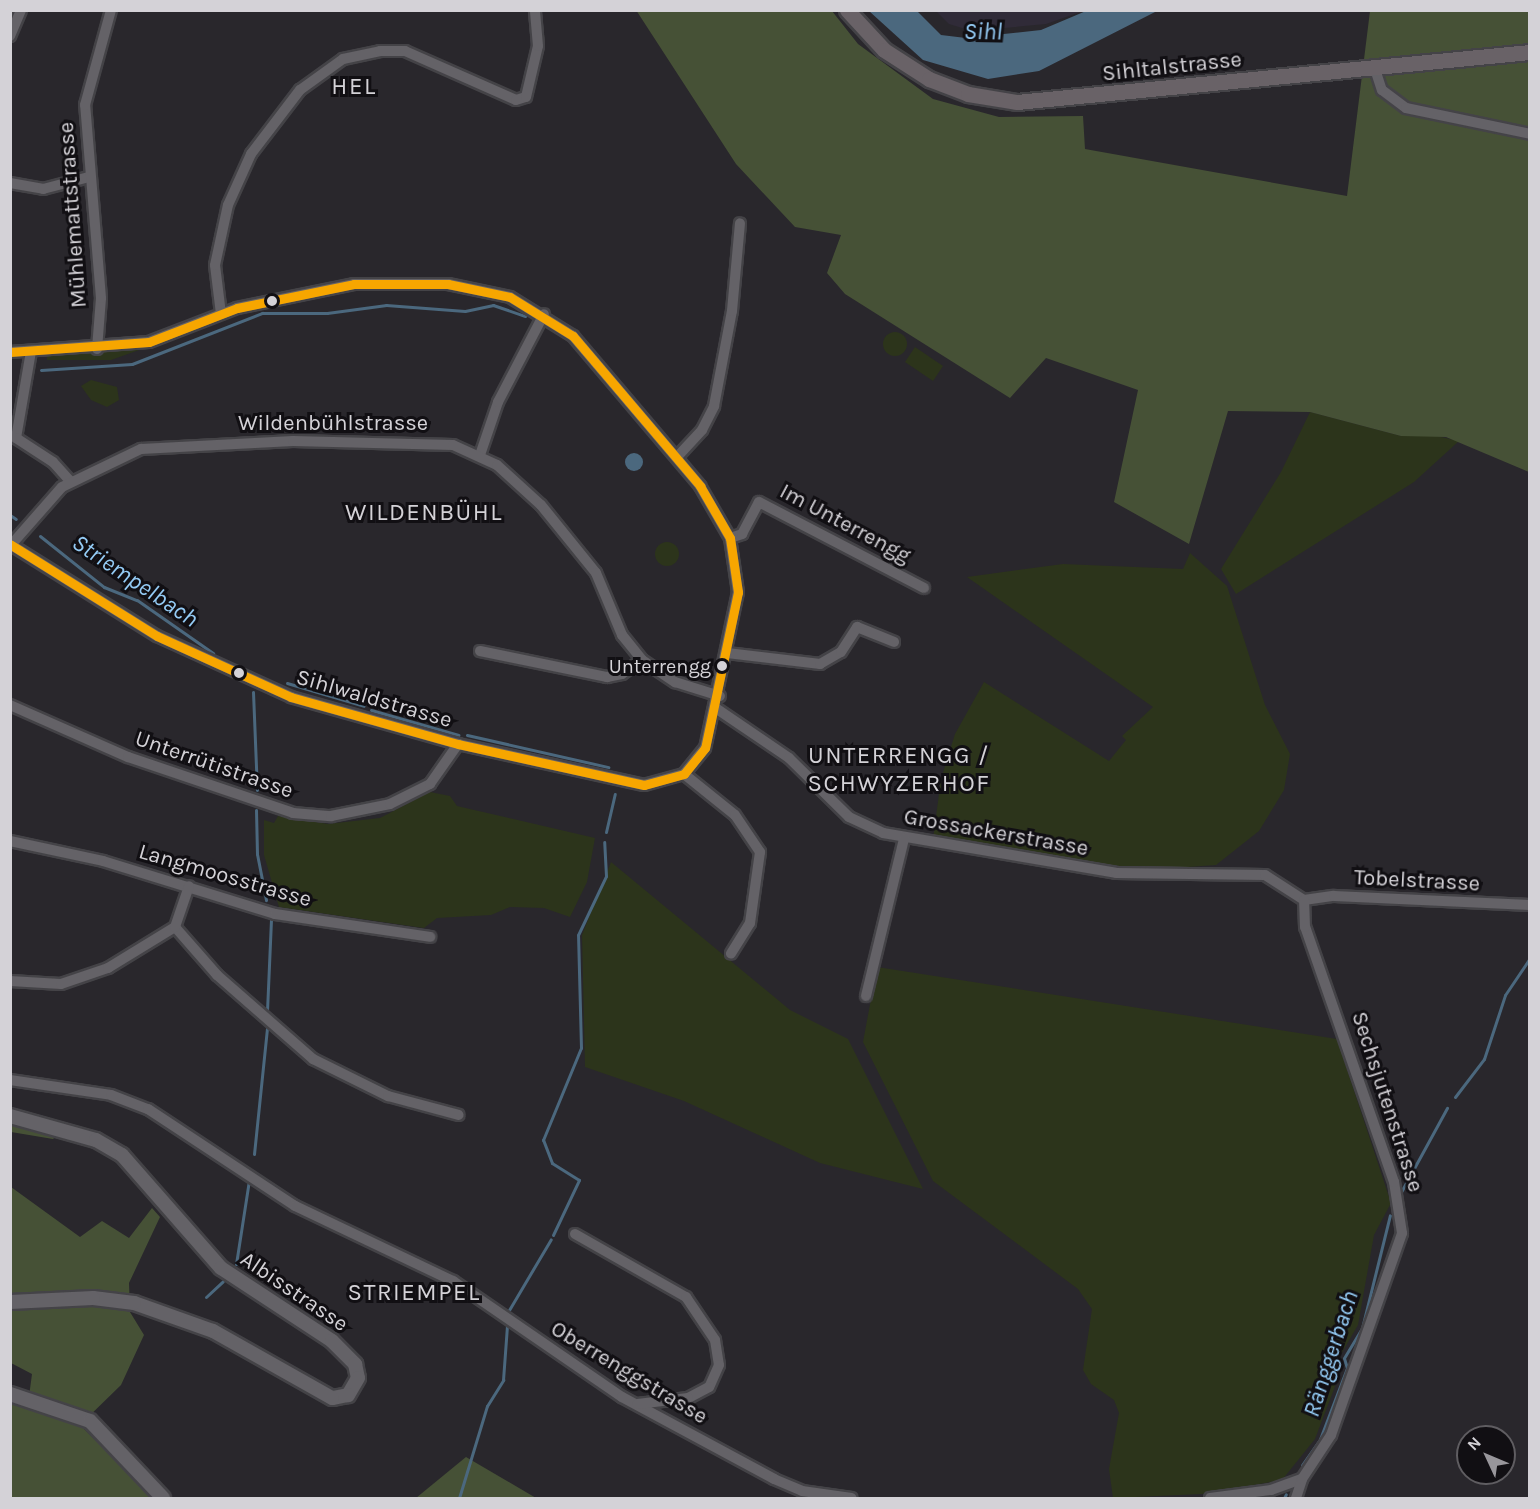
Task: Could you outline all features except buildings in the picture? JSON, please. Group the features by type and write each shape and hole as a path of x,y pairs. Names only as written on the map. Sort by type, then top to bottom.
{"main road":[{"name":"Sihltalstrasse","path":"847,10 876,43 916,73 954,90 1010,101 1375,69 1530,52"},
{"name":"Albisstrasse","path":"10,1116 96,1140 122,1155 221,1268 332,1341 355,1364 358,1378 348,1395 332,1398 213,1331 134,1303 93,1298 10,1302"},
{"path":"10,1394 90,1420 163,1498"}],"street":[{"path":"10,36 21,10"},
{"name":"Mühlemattstrasse","path":"98,349 101,298 89,177 85,105 111,10"},
{"path":"221,314 215,265 236,185 273,121 325,68 355,54 405,51 516,100 526,98 538,46 535,10"},
{"path":"1375,69 1382,90 1406,108 1530,134"},
{"path":"10,183 43,189 89,177"},
{"path":"677,457 702,430 714,406 732,312 740,223"},
{"path":"10,352 98,349 148,342 221,314 326,287 402,282 486,290 544,314 584,348 677,457 730,538 738,592 720,696 705,748 684,774 742,822 760,852 750,923 731,954"},
{"path":"480,455 498,402 544,314"},
{"path":"32,351 13,439 53,462 70,481"},
{"name":"Wildenbühlstrasse","path":"11,544 70,481 119,456 168,446 416,441 480,455 528,491 584,557 607,594 622,635 642,660 675,682 720,696"},
{"name":"Im Unterrengg","path":"730,538 742,534 759,502 924,588"},
{"name":"Sihlwaldstrasse","path":"11,544 157,636 221,667 310,703 458,744 612,782 660,784 684,774"},
{"path":"727,653 820,664 841,652 857,627 894,642"},
{"path":"480,651 607,677 622,674 642,660"},
{"name":"Unterrütistrasse","path":"10,705 128,757 293,813 331,816 390,804 430,784 458,744"},
{"name":"Grossackerstrasse","path":"717,709 789,758 849,817 903,839 1116,873 1265,875 1304,900"},
{"path":"866,996 903,839"},
{"name":"Langmoosstrasse","path":"10,841 189,886 319,924 430,937"},
{"path":"10,981 61,984 89,977 175,927 189,886"},
{"name":"Tobelstrasse","path":"1304,900 1334,896 1530,905"},
{"name":"Sechsjutenstrasse","path":"1296,1498 1302,1479 1330,1435 1402,1233 1394,1182 1305,927 1304,900"},
{"path":"175,927 217,975 313,1059 388,1096 459,1115"},
{"name":"Oberrenggstrasse","path":"10,1080 111,1095 148,1109 295,1206 453,1281 635,1404 774,1479 802,1491 852,1498"},
{"path":"575,1234 686,1297 716,1340 719,1365 709,1387 688,1398 635,1404"},
{"path":"1210,1498 1271,1490 1302,1479"}],"shaded area":[{"path":"936,11 1083,11 1046,24 972,31 949,24"}],"green space":[{"path":"636,10 832,11 858,44 933,99 999,117 1083,116 1085,149 1347,196 1370,11 1529,11 1529,472 1446,437 1401,436 1310,412 1228,411 1189,544 1114,502 1138,390 1046,358 1010,398 845,294 827,273 841,235 795,227 736,164"},
{"path":"895,332 904,335 907,344 904,353 895,356 886,353 883,344 886,335"},
{"path":"156,344 111,360 47,360 47,355"},
{"path":"915,347 943,366 933,381 905,362"},
{"path":"91,380 117,387 119,400 107,407 91,400 81,386"},
{"path":"1310,412 1401,436 1423,433 1459,441 1414,482 1236,594 1221,569 1281,472"},
{"path":"667,542 675,546 679,554 675,562 667,566 659,562 655,554 659,546"},
{"path":"1190,553 1227,586 1265,705 1290,754 1284,790 1259,831 1216,865 1146,870 933,839 941,779 955,734 984,682 1109,761 1126,740 1122,736 1153,707 967,577 1063,564 1183,569"},
{"path":"430,792 450,796 457,806 595,838 587,882 570,917 544,908 510,907 491,915 437,918 424,928 279,907 264,855 264,820 274,823 278,816 328,824 380,818"},
{"path":"611,862 790,1010 848,1039 923,1189 820,1163 684,1101 585,1067 582,935"},
{"path":"877,967 1337,1039 1391,1203 1374,1235 1358,1325 1340,1356 1342,1368 1315,1439 1282,1480 1202,1494 1113,1498 1109,1469 1119,1413 1114,1400 1091,1384 1083,1370 1092,1309 1078,1289 933,1181 863,1042"},
{"path":"10,1123 59,1134 53,1139 11,1132"},
{"path":"11,1187 80,1237 102,1221 129,1238 152,1208 160,1217 129,1283 130,1312 144,1335 121,1385 80,1425 154,1498 11,1498 10,1401 28,1404 32,1374 11,1363"},
{"path":"466,1457 536,1498 416,1498"}],"water":[{"path":"869,11 917,11 941,35 966,38 1041,30 1086,11 1157,11 1039,71 988,79 923,60"},
{"path":"634,453 640,456 643,462 640,468 634,471 628,468 625,462 628,456"}],"waterway":[{"path":"41,370 132,364 262,313 327,313 386,305 465,311 493,305 525,316"},
{"name":"Striempelbach","path":"10,515 16,519"},
{"name":"Striempelbach","path":"40,536 104,587 137,600 213,653"},
{"name":"Striempelbach","path":"287,683 364,706"},
{"path":"253,692 257,790"},
{"name":"Striempelbach","path":"371,710 459,735"},
{"name":"Striempelbach","path":"467,735 608,767"},
{"name":"Striempelbach","path":"606,832 615,794"},
{"path":"256,810 257,854 266,900"},
{"name":"Striempelbach","path":"553,1235 579,1180 552,1163 543,1140 581,1048 578,935 606,876 604,842"},
{"path":"267,1011 271,919"},
{"name":"Ränggerbach","path":"1455,1097 1484,1059 1505,995 1530,958"},
{"path":"254,1154 267,1029"},
{"name":"Ränggerbach","path":"1401,1192 1447,1108"},
{"path":"236,1264 249,1180"},
{"name":"Ränggerbach","path":"1302,1465 1320,1439 1347,1368 1344,1358 1362,1328 1390,1215"},
{"path":"509,1310 551,1239"},
{"path":"206,1297 223,1281"},
{"path":"459,1498 487,1406 503,1380 507,1325"},
{"name":"Ränggerbach","path":"1284,1498 1286,1494"}],"transit line":[{"path":"10,352 149,342 237,308 354,284 448,284 510,297 573,336 700,486 730,538 738,592 705,748 684,774 644,785 458,744 291,697 157,636 10,544"}],"place":[{"name":"Unterrengg","path":"722,666"}],"district":[{"name":"HEL","path":"354,87"},
{"name":"WILDENBÜHL","path":"424,513"},
{"name":"UNTERRENGG / SCHWYZERHOF","path":"899,770"},
{"name":"STRIEMPEL","path":"414,1293"}],"water label":[{"name":"Sihl","path":"983,32"}]}
